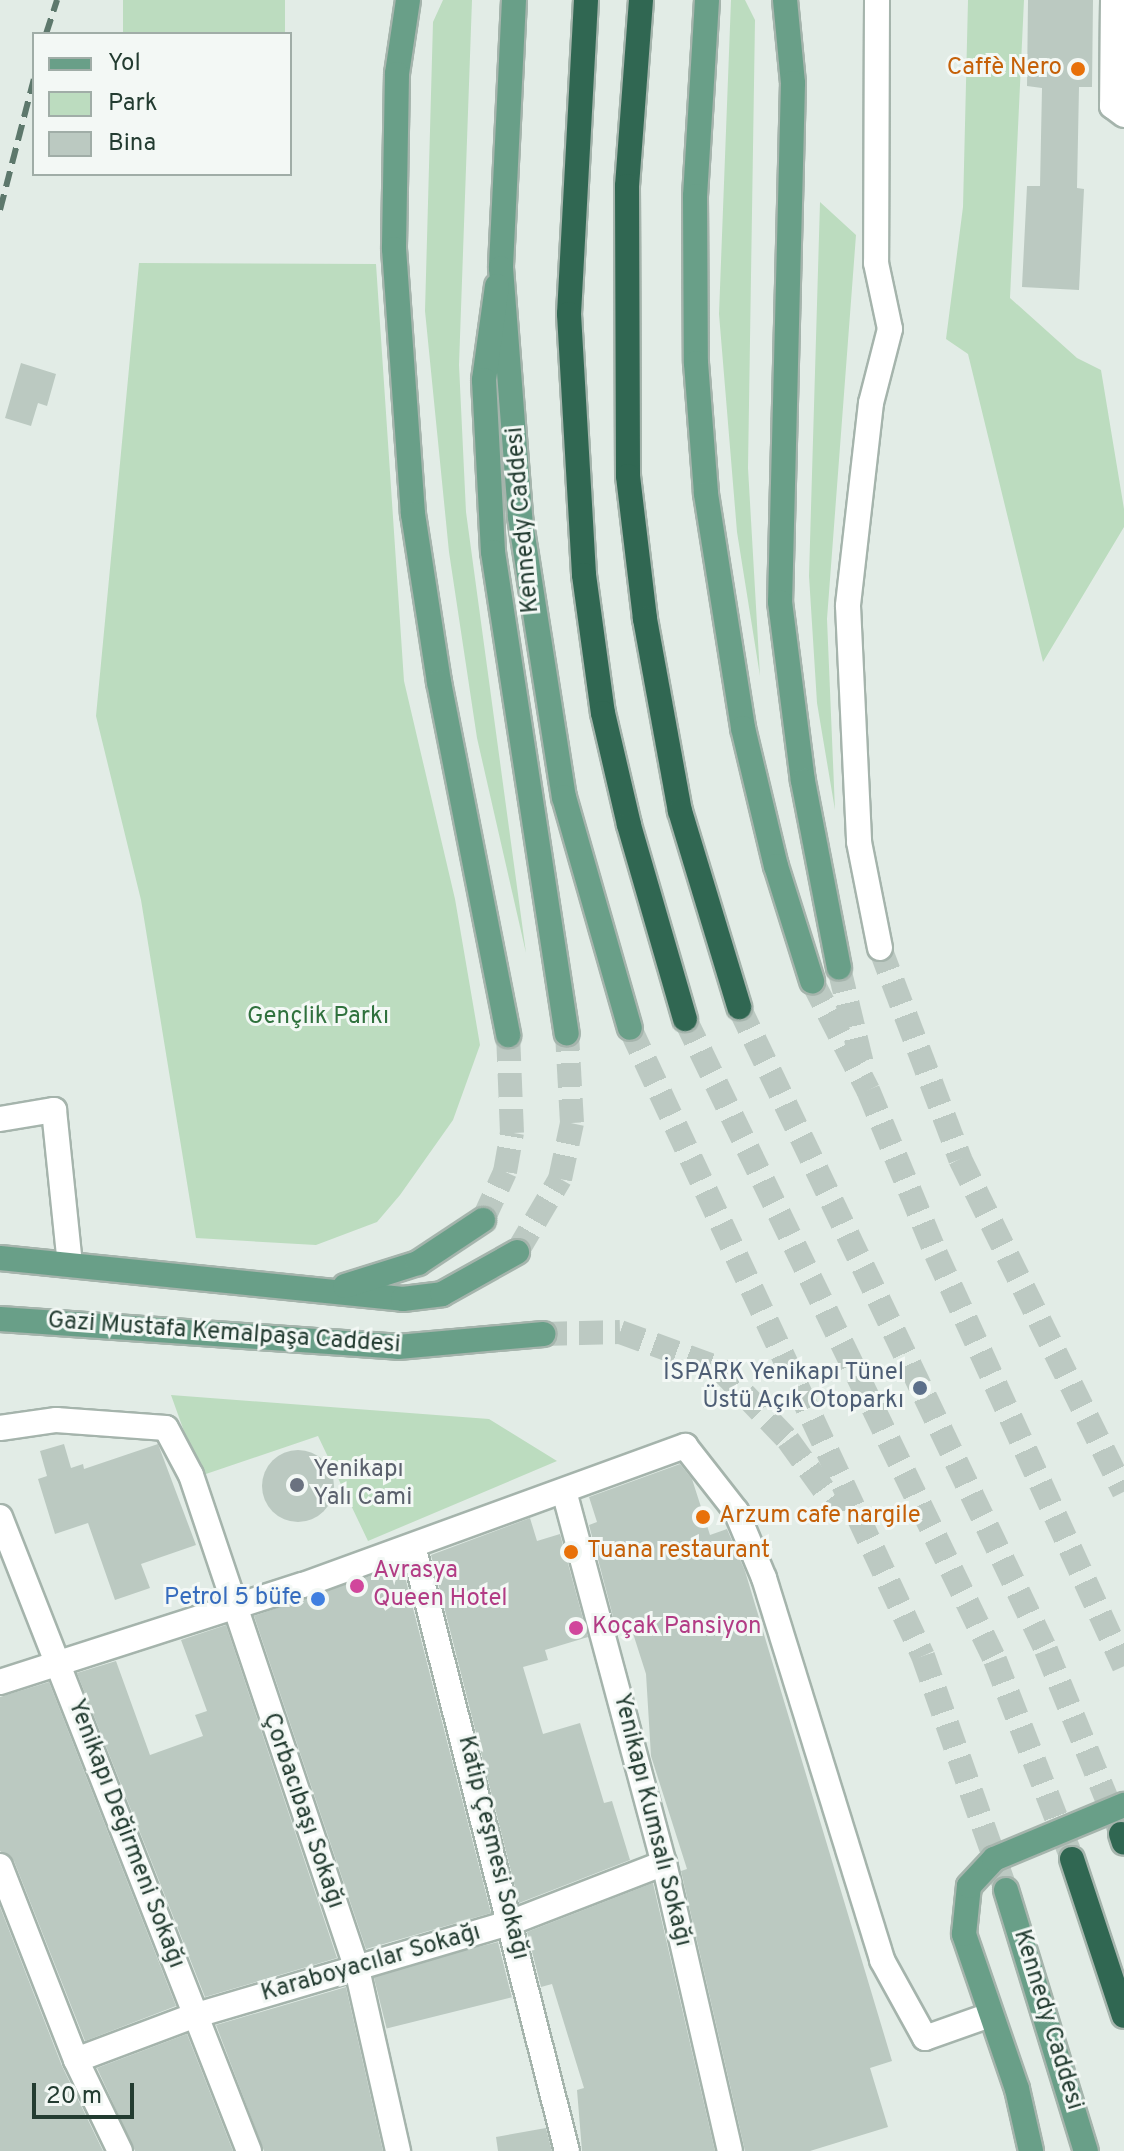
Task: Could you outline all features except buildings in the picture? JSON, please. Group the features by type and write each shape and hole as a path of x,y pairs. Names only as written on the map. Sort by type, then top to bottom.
{"highway":[{"path":"586,0 569,314 584,575 622,797 685,1019"},
{"path":"641,0 627,186 628,476 645,619 677,797 739,1007"},
{"path":"1072,1859 1124,2016"}],"main road":[{"path":"408,0 397,74 394,249 413,514 508,1035"},
{"name":"Kennedy Caddesi","path":"514,0 501,268 536,648 564,797 630,1028"},
{"path":"707,0 695,196 696,363 706,494 743,728 776,866 812,981"},
{"path":"785,0 793,83 780,602 800,766 839,968"},
{"path":"501,268 484,380 493,552 567,1033"},
{"path":"323,1290 418,1263 483,1220"},
{"path":"0,1258 403,1299 442,1294 517,1252"},
{"name":"Gazi Mustafa Kemalpaşa Caddesi","path":"0,1319 398,1347 543,1334"},
{"path":"1031,2151 964,1934 969,1886 994,1859 1124,1805"},
{"name":"Kennedy Caddesi","path":"1006,1890 1086,2151"}],"street":[{"path":"877,0 876,263 890,329 871,403 848,606 859,842 880,948"},
{"path":"1113,0 1112,106 1124,115"},
{"path":"0,1119 54,1110 70,1264"},
{"name":"Çorbacıbaşı Sokağı","path":"0,1428 56,1420 166,1428 191,1475 230,1608 357,1969 398,2151"},
{"path":"0,1682 413,1546 685,1446 736,1511 764,1578 882,1960 925,2038 990,2015"},
{"name":"Yenikapı Kumsalı Sokağı","path":"564,1491 664,1863 730,2151"},
{"name":"Yenikapı Değirmeni Sokağı","path":"0,1517 61,1663 193,2016 249,2151"},
{"name":"Katip Çeşmesi Sokağı","path":"413,1546 512,1922 567,2151"},
{"name":"Karaboyacılar Sokağı","path":"76,2060 193,2016 512,1922 664,1863"},
{"path":"0,1866 76,2060 120,2151"}],"green space":[{"path":"123,0 285,0 285,32 123,32"},
{"path":"443,0 472,0 459,365 466,512 526,953 477,738 449,552 425,311 433,22"},
{"path":"731,0 745,0 755,20 748,468 760,676 737,532 719,314"},
{"path":"968,0 1024,0 1010,298 1077,358 1101,370 1124,509 1124,527 1043,662 968,354 946,339 963,207"},
{"path":"820,202 856,235 827,619 835,810 817,703 809,576"},
{"name":"Gençlik Parkı","path":"139,263 376,264 404,681 455,899 480,1045 453,1120 400,1195 377,1222 316,1245 196,1238 141,900 96,716"},
{"path":"171,1395 489,1419 557,1461 368,1541 318,1436 200,1476"}],"tunnel":[{"path":"880,948 960,1159 1124,1492"},
{"path":"839,968 863,1068"},
{"path":"812,981 868,1090 936,1254 1124,1666"},
{"path":"739,1007 1046,1650 1119,1829"},
{"path":"685,1019 995,1660 1072,1859"},
{"path":"630,1028 923,1656 1006,1890"},
{"path":"517,1252 560,1179 572,1123 567,1033"},
{"path":"483,1220 505,1172 512,1133 508,1035"},
{"path":"543,1334 620,1332 719,1368 788,1440 840,1512"}],"railway":[{"path":"47,32 57,0"},
{"path":"0,210 32,87"}],"place":[{"name":"Caffè Nero","path":"1078,69"},
{"name":"İSPARK Yenikapı Tünel Üstü Açık Otoparkı","path":"920,1388"},
{"name":"Yenikapı Yalı Cami","path":"297,1485"},
{"name":"Arzum cafe nargile","path":"703,1517"},
{"name":"Tuana restaurant","path":"571,1552"},
{"name":"Avrasya Queen Hotel","path":"357,1586"},
{"name":"Petrol 5 büfe","path":"318,1599"},
{"name":"Koçak Pansiyon","path":"576,1628"}]}
